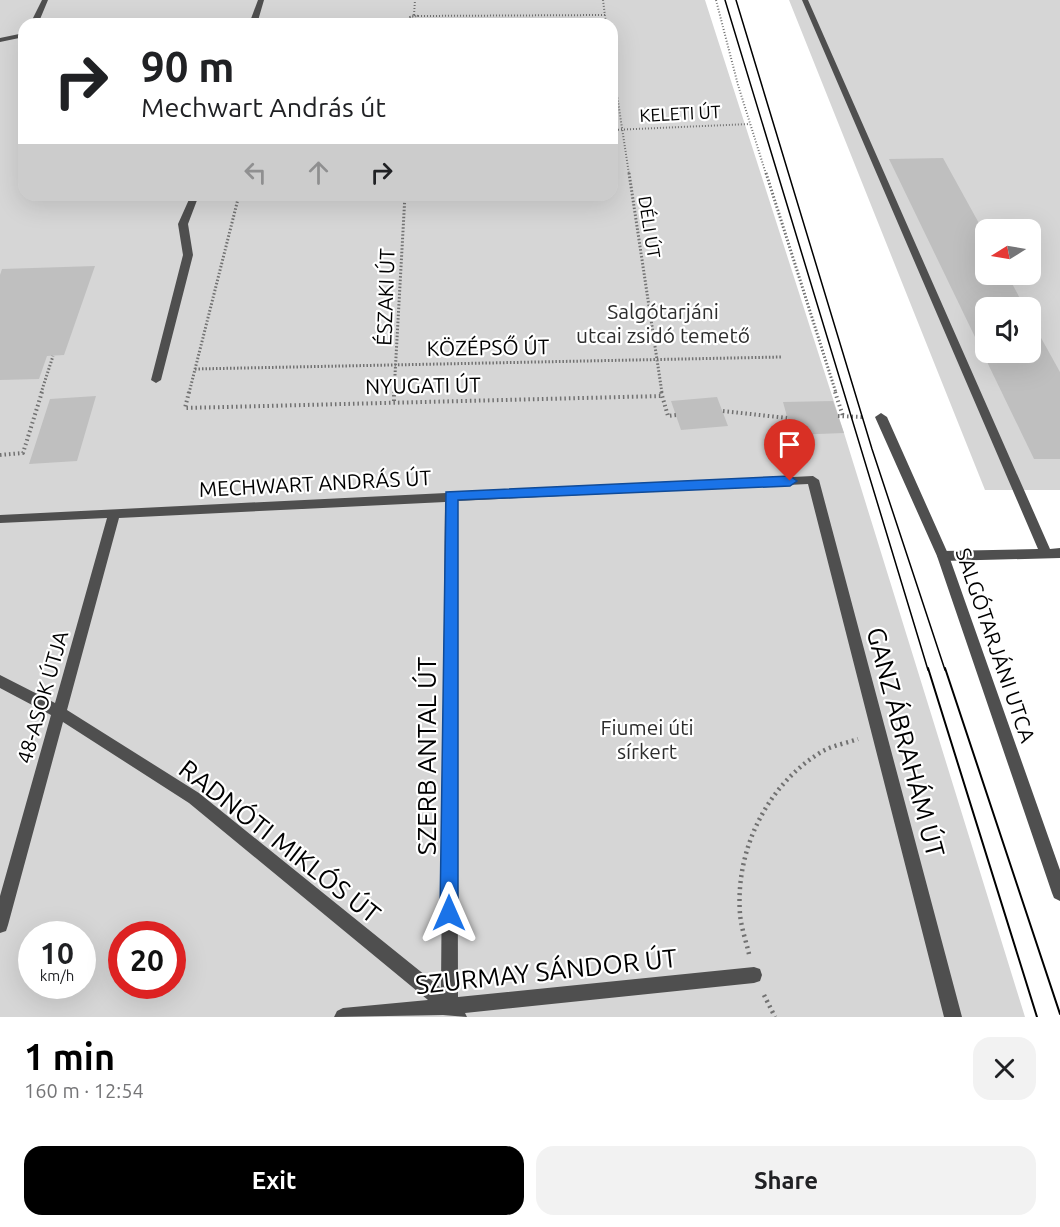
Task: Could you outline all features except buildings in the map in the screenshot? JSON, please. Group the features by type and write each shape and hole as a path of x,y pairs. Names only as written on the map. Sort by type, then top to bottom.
{"street":[{"path":"37,18 45,0"},
{"path":"255,18 261,0"},
{"path":"806,0 1047,553"},
{"path":"0,40 18,36"},
{"path":"156,380 188,255 183,224 193,201"},
{"name":"SALGÓTARJÁNI UTCA","path":"881,417 943,555 1060,892"},
{"name":"MECHWART ANDRÁS ÚT","path":"0,519 451,495 813,480"},
{"name":"GANZ ÁBRAHÁM ÚT","path":"813,480 953,1017"},
{"name":"SZERB ANTAL ÚT","path":"451,495 452,1013"},
{"name":"48-ASOK ÚTJA","path":"0,925 114,514"},
{"path":"943,555 1060,553"},
{"name":"RADNÓTI MIKLÓS ÚT","path":"0,681 59,712 194,798 452,1013"},
{"name":"SZURMAY SÁNDOR ÚT","path":"343,1017 452,1013 754,975"}],"path":[{"path":"415,0 415,16 605,15"},
{"path":"603,0 605,18"},
{"path":"716,0 750,124 843,416"},
{"name":"DÉLI ÚT","path":"618,102 662,396"},
{"name":"KELETI ÚT","path":"618,129 750,124"},
{"path":"195,369 237,201"},
{"name":"ÉSZAKI ÚT","path":"394,401 398,364 405,201"},
{"path":"0,455 23,453 53,356"},
{"name":"KÖZÉPSŐ ÚT","path":"195,369 781,357"},
{"name":"NYUGATI ÚT","path":"195,369 185,408 662,396"},
{"path":"662,396 668,416 676,415"},
{"path":"723,411 788,418"},
{"path":"775,1017 754,975 740,911 743,861 757,818 786,778 824,750 879,732"}],"green space":[{"name":"Fiumei úti sírkert","path":"0,0 705,0 844,433 1025,1017 0,1017"},
{"path":"789,0 1060,0 1060,490 985,490"}],"tram line":[{"path":"725,0 928,670"},
{"path":"736,0 872,449 945,670"},
{"path":"928,668 1037,1017"},
{"path":"945,668 1060,1014"}],"route":[{"path":"449,913 451,495 790,481"}],"park label":[{"name":"Salgótarjáni utcai zsidó temető","path":"663,323"}]}
